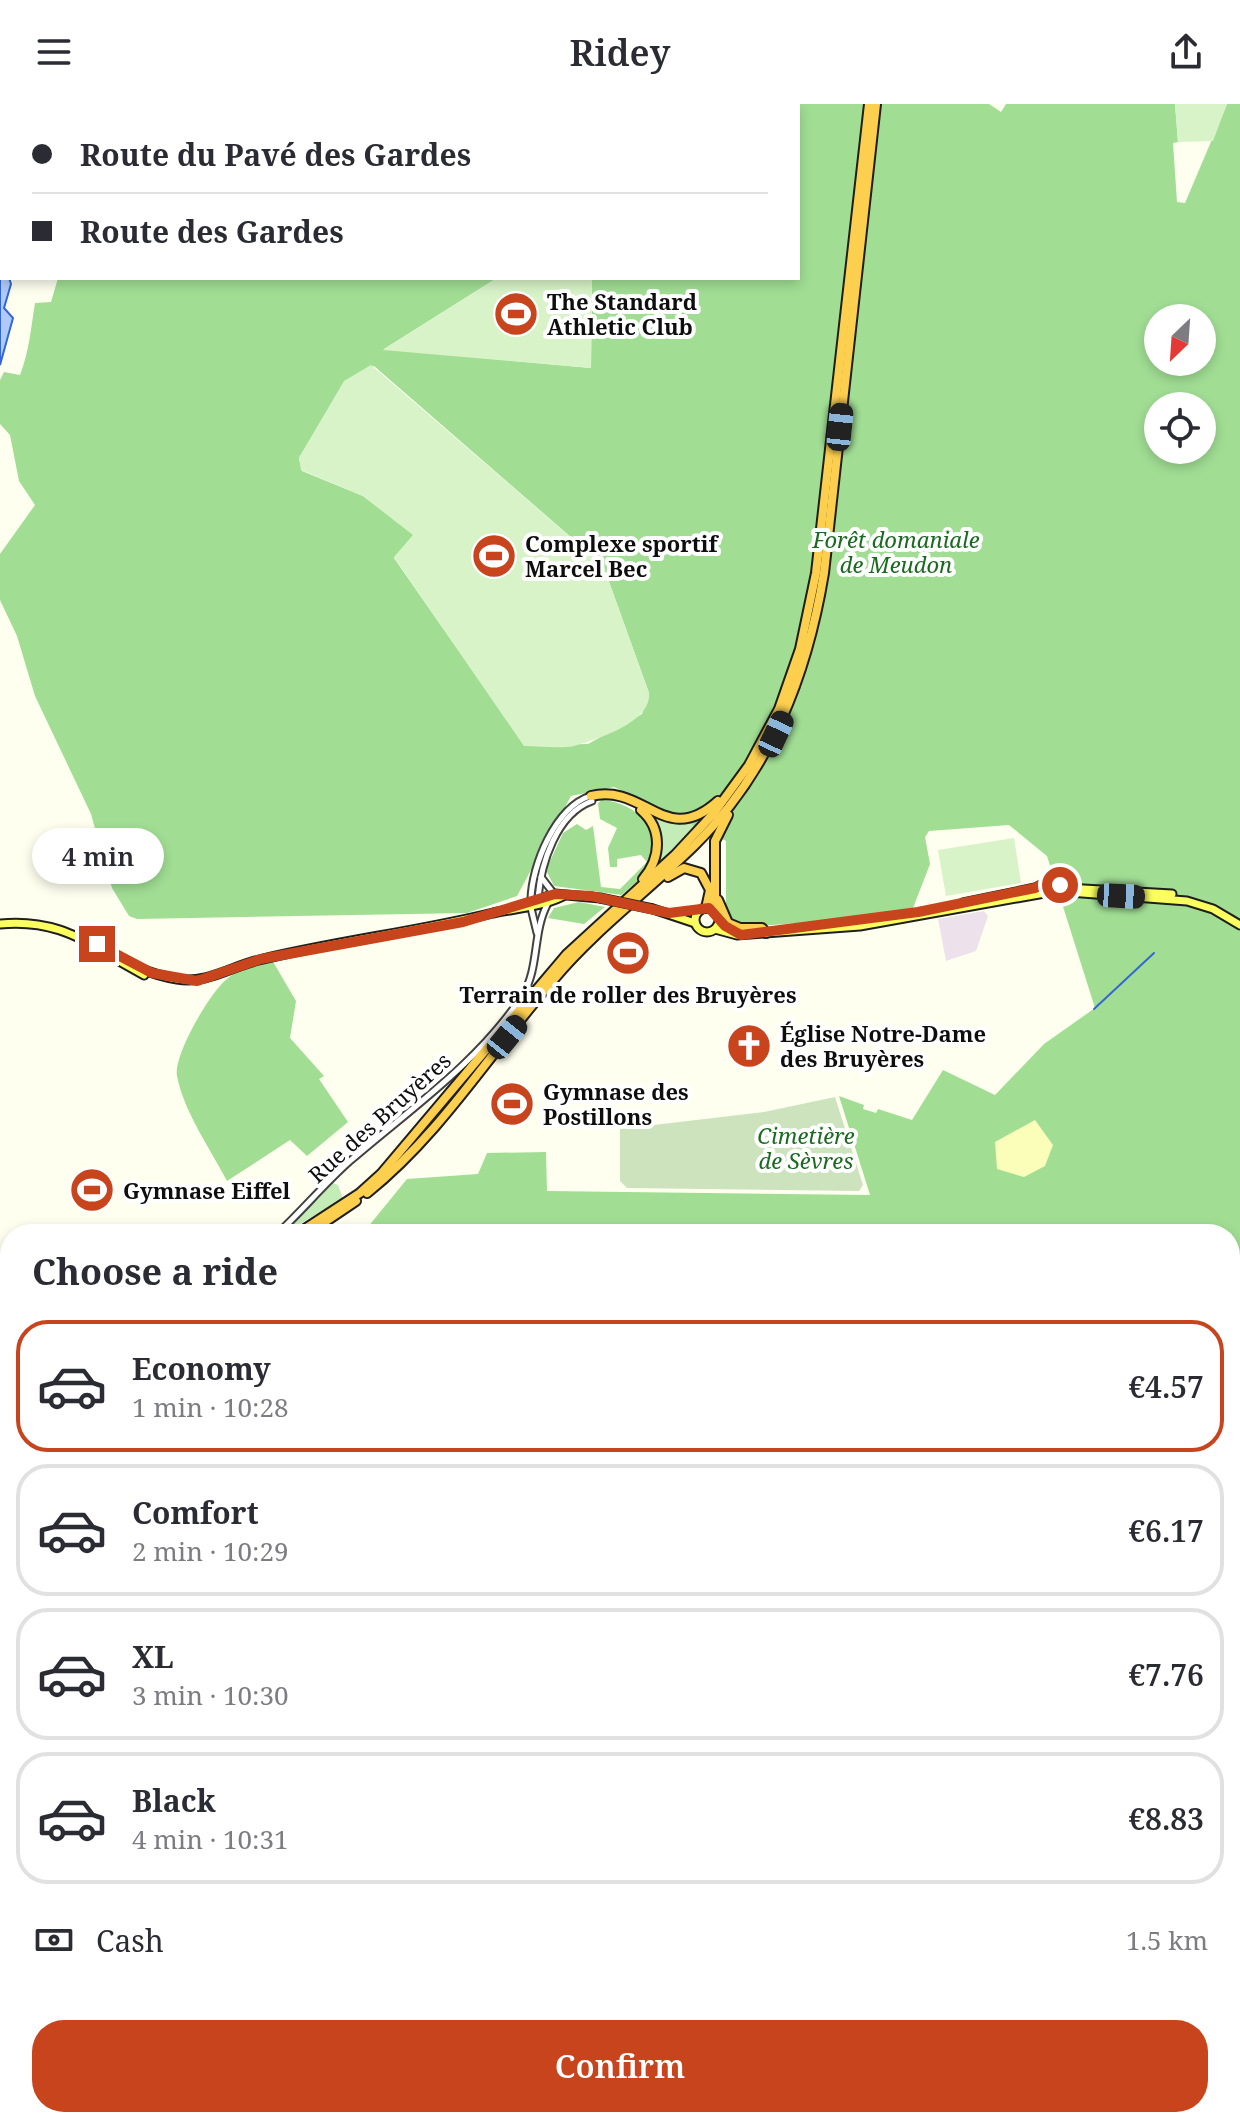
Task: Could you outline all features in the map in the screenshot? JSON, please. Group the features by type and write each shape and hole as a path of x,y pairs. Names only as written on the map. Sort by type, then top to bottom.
{"highway":[{"path":"766,933 762,928 740,928 728,923 717,888 716,837 779,709 808,618 822,529 869,104"},
{"path":"324,1224 383,1180 423,1141 554,979 709,830 738,790 787,710 816,620 829,531 876,104"},
{"path":"591,798 605,792 624,795 662,817 683,820 709,810 738,790"},
{"path":"312,1224 360,1193 381,1174 557,965 675,855 738,790"},
{"path":"591,798 628,801 648,816 656,831 657,849 652,867 627,898"},
{"path":"659,878 684,868 698,871 709,886 710,913"},
{"path":"710,913 717,888"}],"main road":[{"path":"788,932 918,912 1044,885 1050,880 1053,889"},
{"path":"1044,885 1053,889"},
{"path":"0,927 35,922 60,928 139,968 177,981 206,979 253,962 507,910 559,895 600,898 653,909 695,923 703,931 715,929 741,935 860,926 1053,889 1187,901 1240,922"},
{"path":"534,903 548,903 559,895"},
{"path":"669,913 710,913 741,935"},
{"path":"695,923 710,913"},
{"path":"710,913 715,929"}],"street":[{"path":"534,903 540,875 566,819 591,798"},
{"path":"534,903 536,871 561,818 577,802 591,798"},
{"path":"540,875 559,895"},
{"name":"Rue des Bruyères","path":"534,903 540,923"},
{"name":"Rue des Bruyères","path":"534,903 538,937"},
{"name":"Rue des Bruyères","path":"287,1224 334,1175 480,1048 522,996 533,970 540,923 548,903"}],"shaded area":[{"path":"1175,104 1227,104 1213,141 1178,142"},
{"name":"The Standard Athletic Club","path":"494,280 592,280 591,368 383,350"},
{"name":"Complexe sportif Marcel Bec","path":"371,365 603,565 649,693 647,704 632,721 607,735 574,746 524,746 394,557 413,535 363,496 301,470 299,458 344,381"},
{"path":"646,811 677,822 709,814 652,872 660,852"},
{"path":"1014,838 1021,883 946,896 938,850"},
{"path":"984,911 988,916 976,951 946,961 938,919"},
{"path":"333,1183 338,1185 343,1199 299,1224 292,1224"}],"green space":[{"name":"Forêt domaniale de Meudon","path":"800,104 989,104 1001,112 1006,104 1175,104 1178,142 1173,143 1177,202 1185,203 1227,104 1240,104 1240,1224 370,1224 407,1179 478,1174 487,1153 546,1152 547,1191 870,1195 839,1096 864,1105 863,1109 876,1113 878,1109 912,1120 943,1070 995,1095 1044,1044 1095,1008 1047,856 1009,825 929,831 925,837 930,864 913,908 837,920 745,927 726,915 726,841 614,787 571,796 517,896 467,913 137,919 129,916 112,888 91,814 35,696 17,636 0,600 0,554 35,505 19,481 10,435 0,424 0,380 4,372 20,375 28,349 35,303 51,302 57,280 494,280 384,349 591,368 592,280 800,280","holes":["374,366 603,565 649,693 642,714 588,744 524,745 394,558 414,535 363,496 302,471 299,458 344,382"]},
{"path":"602,800 628,807 647,824 653,846 644,873 622,895 554,886 546,870 563,833 577,824 586,830 593,826 601,887 620,889 647,862 641,855 617,859 617,867 610,867 608,848 617,828 600,819 598,803"},
{"path":"579,902 605,907 584,924 548,918 554,908"},
{"path":"272,960 296,1001 290,1038 324,1076 319,1079 348,1122 307,1156 290,1140 227,1181 185,1103 177,1067 194,1025 220,986 237,972"},
{"name":"Cimetière de Sèvres","path":"835,1097 863,1185 859,1191 627,1188 620,1181 620,1129 764,1112"}],"sand":[{"path":"1035,1120 1053,1145 1045,1166 1024,1177 997,1169 995,1142"}],"water":[{"path":"0,280 10,280 4,308 13,318 0,365"}],"waterway":[{"path":"1094,1009 1154,953"}],"place":[{"name":"The Standard Athletic Club","path":"516,314"},
{"name":"Complexe sportif Marcel Bec","path":"494,556"},
{"name":"Terrain de roller des Bruyères","path":"628,953"},
{"name":"Église Notre-Dame des Bruyères","path":"749,1046"},
{"name":"Gymnase des Postillons","path":"512,1104"},
{"name":"Gymnase Eiffel","path":"92,1190"}],"route":[{"path":"97,944 152,973 197,981 261,959 463,922 555,894 591,896 669,913 688,914 709,908 715,911 725,926 741,935 788,932 918,912 1035,888 1050,880 1060,885"}]}
